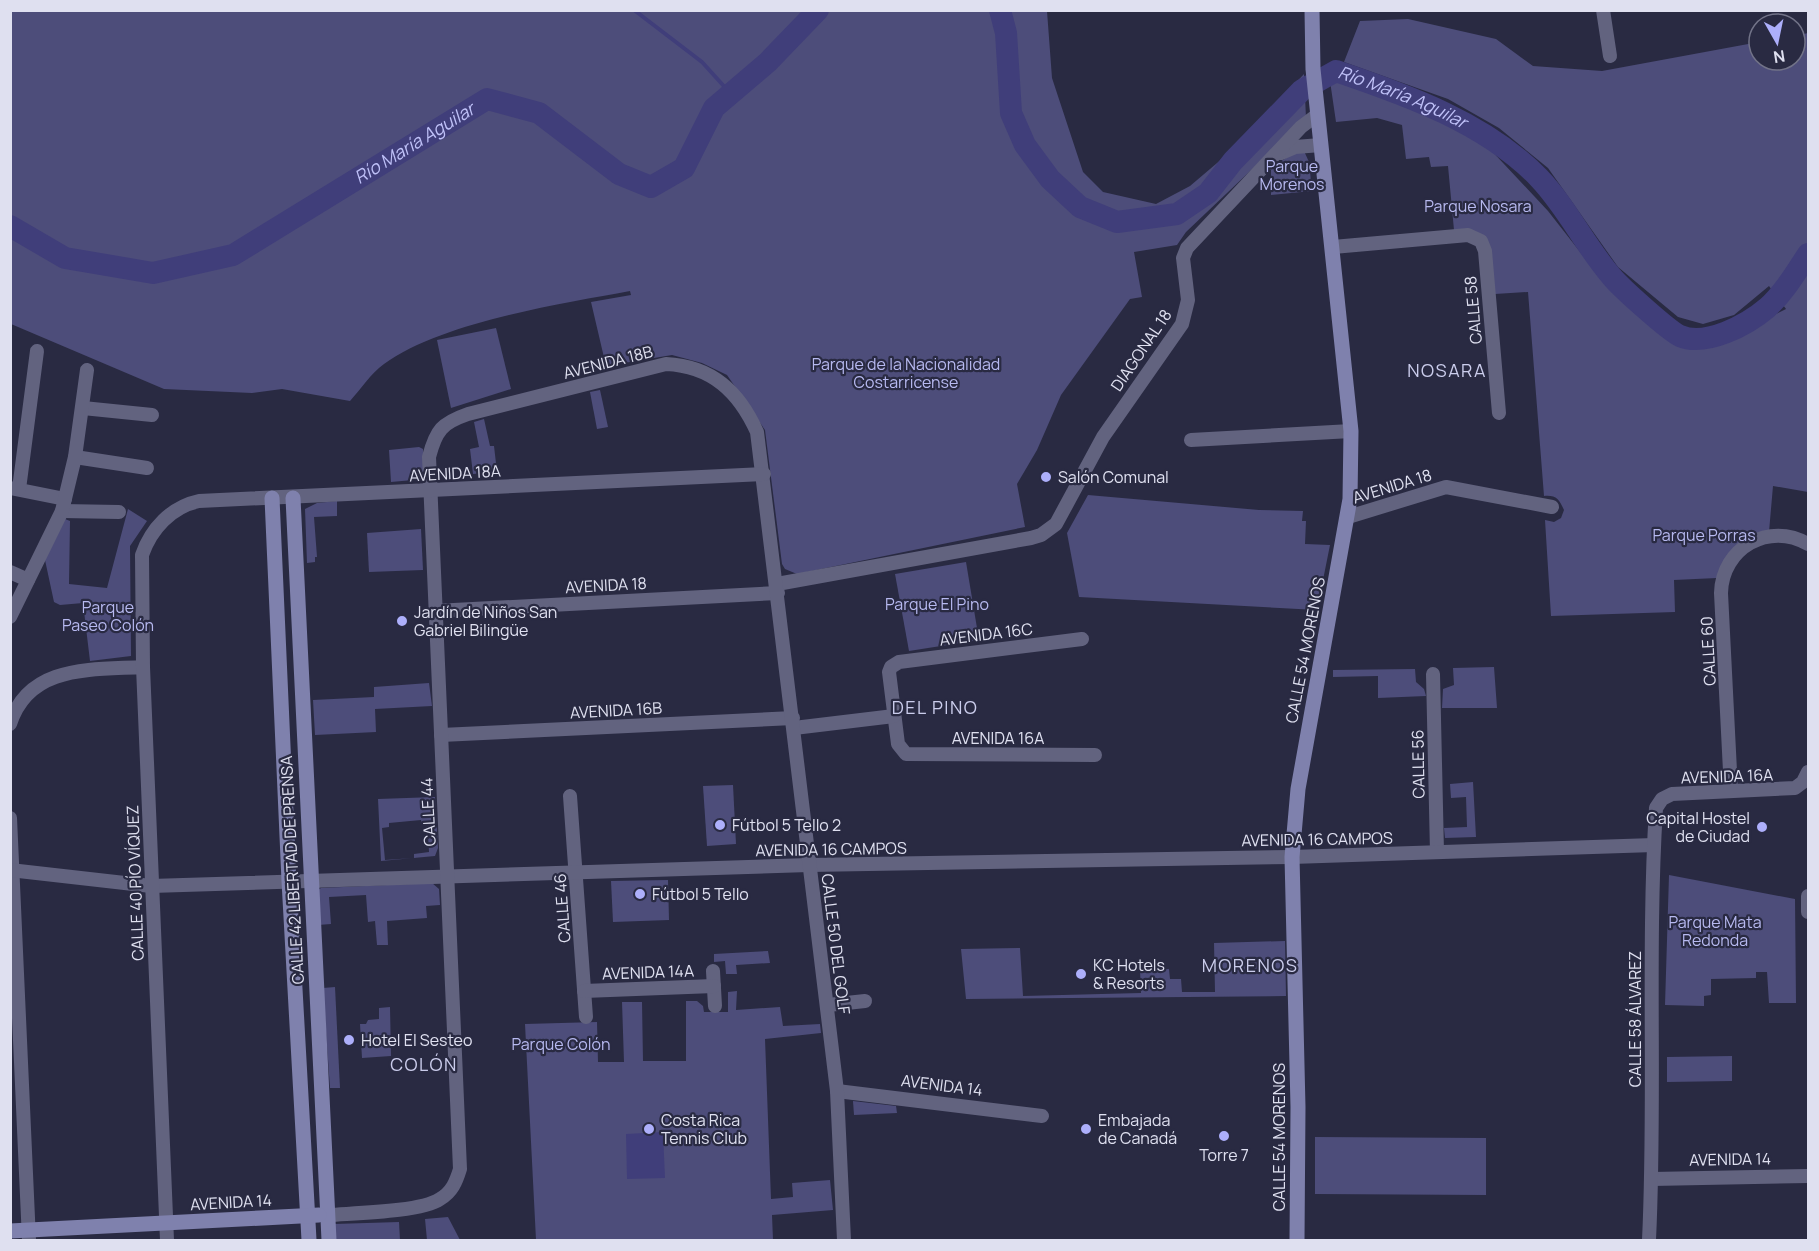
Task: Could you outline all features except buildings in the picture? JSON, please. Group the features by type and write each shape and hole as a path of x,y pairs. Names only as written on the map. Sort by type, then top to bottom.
{"main road":[{"name":"CALLE 54 MORENOS","path":"1297,1240 1298,1107 1292,857 1298,789 1348,517 1352,479 1351,431 1334,247 1313,69 1312,10"},
{"name":"CALLE 42 LIBERTAD DE PRENSA","path":"272,498 289,881 309,1240"},
{"name":"CALLE 42 LIBERTAD DE PRENSA","path":"293,498 309,880 329,1215 328,1240"},
{"name":"AVENIDA 14","path":"10,1231 29,1235 166,1223 329,1215"}],"street":[{"path":"1603,10 1610,56"},
{"name":"DIAGONAL 18","path":"1049,530 1062,516 1103,437 1182,324 1188,300 1183,258 1187,248 1271,158 1317,115"},
{"path":"1271,158 1295,147 1321,145"},
{"name":"CALLE 58","path":"1334,247 1459,236 1475,237 1481,241 1485,251 1499,413"},
{"path":"37,351 15,488 63,505 119,512"},
{"name":"AVENIDA 18B","path":"439,430 449,421 468,414 666,364 681,365 720,380 736,394 758,432 764,474"},
{"path":"10,617 63,505 75,457 87,370"},
{"path":"82,408 152,415"},
{"name":"CALLE 44","path":"439,430 429,457 460,1169 449,1192"},
{"path":"1191,440 1351,431"},
{"path":"75,457 147,468"},
{"name":"AVENIDA 18A","path":"156,528 168,516 190,503 764,474"},
{"name":"CALLE 50 DEL GOLF","path":"764,474 837,1090 844,1240"},
{"name":"AVENIDA 18","path":"1348,517 1446,487 1552,507"},
{"name":"CALLE 40 PÍO VÍQUEZ","path":"156,528 147,541 142,555 143,667 167,1240"},
{"name":"AVENIDA 18","path":"435,610 778,588 1030,538 1049,530"},
{"name":"CALLE 60","path":"1731,791 1721,583 1726,567 1737,552 1755,540 1782,536 1809,544"},
{"path":"10,572 27,580"},
{"name":"AVENIDA 16C","path":"894,716 889,672 894,664 1082,639"},
{"path":"10,724 22,700 45,679 65,672 143,667"},
{"name":"CALLE 56","path":"1433,674 1437,852"},
{"name":"AVENIDA 16A","path":"894,716 901,751 912,755 1095,755"},
{"name":"AVENIDA 16B","path":"441,735 794,723 894,716"},
{"name":"AVENIDA 16A","path":"1662,799 1683,793 1795,788 1803,782 1809,772"},
{"name":"CALLE 46","path":"570,796 586,1017"},
{"name":"CALLE 58 ÁLVAREZ","path":"1649,1240 1652,1179 1654,845 1656,808 1662,799"},
{"path":"10,818 29,1235"},
{"name":"AVENIDA 16 CAMPOS","path":"12,870 151,886 809,865 1292,857 1654,845"},
{"path":"1808,896 1809,912"},
{"path":"713,971 715,1006"},
{"name":"AVENIDA 14A","path":"584,991 714,986"},
{"path":"828,1005 865,1001"},
{"name":"AVENIDA 14","path":"837,1090 1042,1116"},
{"name":"AVENIDA 14","path":"1652,1179 1809,1176"},
{"name":"AVENIDA 14","path":"329,1215 423,1206 438,1201 449,1192"}],"green space":[{"name":"Parque de la Nacionalidad Costarricense","path":"10,11 1047,11 1052,78 1083,172 1103,192 1156,204 1190,186 1230,152 1304,74 1306,118 1186,232 1177,245 1134,252 1142,297 1130,299 1061,395 1037,450 1017,484 1025,527 797,574 785,569 782,564 765,430 727,375 702,363 672,355 606,366 591,302 631,295 630,291 502,317 437,337 408,349 384,364 370,376 350,401 282,389 252,393 164,389 11,324"},
{"path":"1408,19 1496,39 1533,66 1602,71 1747,44 1747,72 1807,72 1808,33 1808,492 1773,486 1769,532 1717,578 1674,580 1675,612 1551,616 1545,520 1554,522 1561,518 1564,510 1557,498 1544,496 1528,292 1495,294 1490,250 1454,230 1448,166 1431,167 1429,157 1406,159 1402,125 1377,118 1336,122 1330,81 1343,78 1389,92 1489,148 1548,211 1606,285 1676,345 1711,347 1786,309 1769,286 1734,315 1703,324 1678,317 1618,267 1548,168 1499,128 1448,99 1344,62 1360,21"},
{"name":"Parque Morenos","path":"1304,151 1309,162 1312,191 1271,195 1271,168 1295,152"},
{"path":"496,328 511,389 451,408 437,340"},
{"path":"600,390 608,427 597,429 590,392"},
{"path":"484,419 490,446 494,446 497,472 473,474 470,449 479,447 474,422"},
{"path":"419,447 423,449 424,479 391,482 389,450"},
{"path":"1088,495 1259,510 1303,511 1302,521 1306,521 1305,544 1330,545 1317,610 1079,597 1067,533"},
{"path":"337,501 337,516 314,517 317,557 315,557 315,562 307,563 305,509 317,503"},
{"name":"Parque Paseo Colón","path":"128,509 147,521 130,546 131,656 90,661 83,603 60,605 54,602 45,560 65,519 70,521 69,584 107,588"},
{"path":"421,529 423,570 369,572 367,533"},
{"name":"Parque El Pino","path":"966,562 979,640 909,651 895,574"},
{"path":"1494,667 1497,708 1442,708 1443,689 1454,685 1453,668"},
{"path":"1415,669 1416,682 1424,689 1426,696 1378,698 1378,676 1333,677 1333,670"},
{"path":"429,683 432,706 375,709 376,732 315,735 313,700 374,697 374,687"},
{"path":"1473,782 1476,837 1445,838 1444,828 1467,827 1466,797 1451,798 1450,784"},
{"name":"Fútbol 5 Tello 2","path":"733,785 736,844 707,846 703,786"},
{"path":"435,797 438,848 435,856 414,858 414,854 429,852 428,835 433,834 432,825 422,826 421,820 389,823 389,827 382,828 385,860 412,858 381,861 378,799"},
{"name":"Parque Mata Redonda","path":"1669,875 1795,899 1796,1003 1769,1003 1767,972 1756,972 1756,978 1711,979 1711,995 1704,996 1704,1006 1665,1005"},
{"name":"Fútbol 5 Tello","path":"668,880 669,920 613,922 611,881"},
{"path":"432,883 439,889 440,905 426,906 427,918 387,921 388,945 377,945 375,921 368,922 366,895 329,897 331,924 318,925 318,890 321,888"},
{"path":"1285,941 1286,996 966,999 961,949 1020,948 1023,996 1141,993 1140,970 1169,969 1170,979 1181,979 1182,992 1215,992 1214,943"},
{"path":"768,951 770,963 736,965 737,974 726,974 725,961 714,962 714,954"},
{"path":"335,987 340,1088 330,1088 323,988"},
{"name":"Costa Rica Tennis Club","path":"737,991 736,1010 780,1007 783,1026 820,1024 821,1033 765,1039 771,1199 793,1197 792,1183 830,1180 833,1210 772,1215 773,1240 536,1240 525,1024 597,1022 598,1062 624,1062 622,1002 642,1002 643,1061 686,1061 686,1001 697,1001 703,1006 704,1012 728,1012 728,992"},
{"path":"390,1007 391,1056 362,1058 360,1024 366,1024 368,1020 379,1019 379,1008"},
{"path":"1732,1056 1732,1081 1667,1082 1667,1057"},
{"path":"853,1101 896,1106 897,1113 854,1115"},
{"path":"1315,1137 1486,1138 1486,1195 1315,1194"},
{"path":"448,1217 460,1240 427,1240 425,1219"},
{"path":"399,1222 400,1240 334,1240 334,1224"}],"shaded area":[{"path":"663,1132 665,1178 627,1179 626,1134"}],"waterway":[{"path":"634,10 702,62 731,94"},
{"name":"Río María Aguilar","path":"10,226 65,258 153,273 233,255 487,99 539,113 619,174 651,187 684,168 714,108 768,62 818,10"},
{"name":"Río María Aguilar","path":"1000,10 1006,33 1011,113 1025,145 1050,179 1080,207 1117,222 1177,214 1208,193 1233,161 1302,90 1336,71 1417,101 1470,126 1495,141 1518,159 1549,189 1612,277 1645,309 1680,336 1702,339 1726,332 1749,321 1779,296 1808,254"}],"place":[{"name":"Salón Comunal","path":"1046,477"},
{"name":"Jardín de Niños San Gabriel Bilingüe","path":"402,621"},
{"name":"Fútbol 5 Tello 2","path":"720,825"},
{"name":"Capital Hostel de Ciudad","path":"1762,827"},
{"name":"Fútbol 5 Tello","path":"640,894"},
{"name":"KC Hotels & Resorts","path":"1081,974"},
{"name":"Hotel El Sesteo","path":"349,1040"},
{"name":"Costa Rica Tennis Club","path":"649,1129"},
{"name":"Embajada de Canadá","path":"1086,1129"},
{"name":"Torre 7","path":"1224,1136"}],"district":[{"name":"NOSARA","path":"1447,371"},
{"name":"DEL PINO","path":"935,708"},
{"name":"MORENOS","path":"1250,966"},
{"name":"COLÓN","path":"424,1065"}],"park label":[{"name":"Parque Nosara","path":"1478,206"},
{"name":"Parque Porras","path":"1704,535"},
{"name":"Parque Colón","path":"561,1044"}]}
